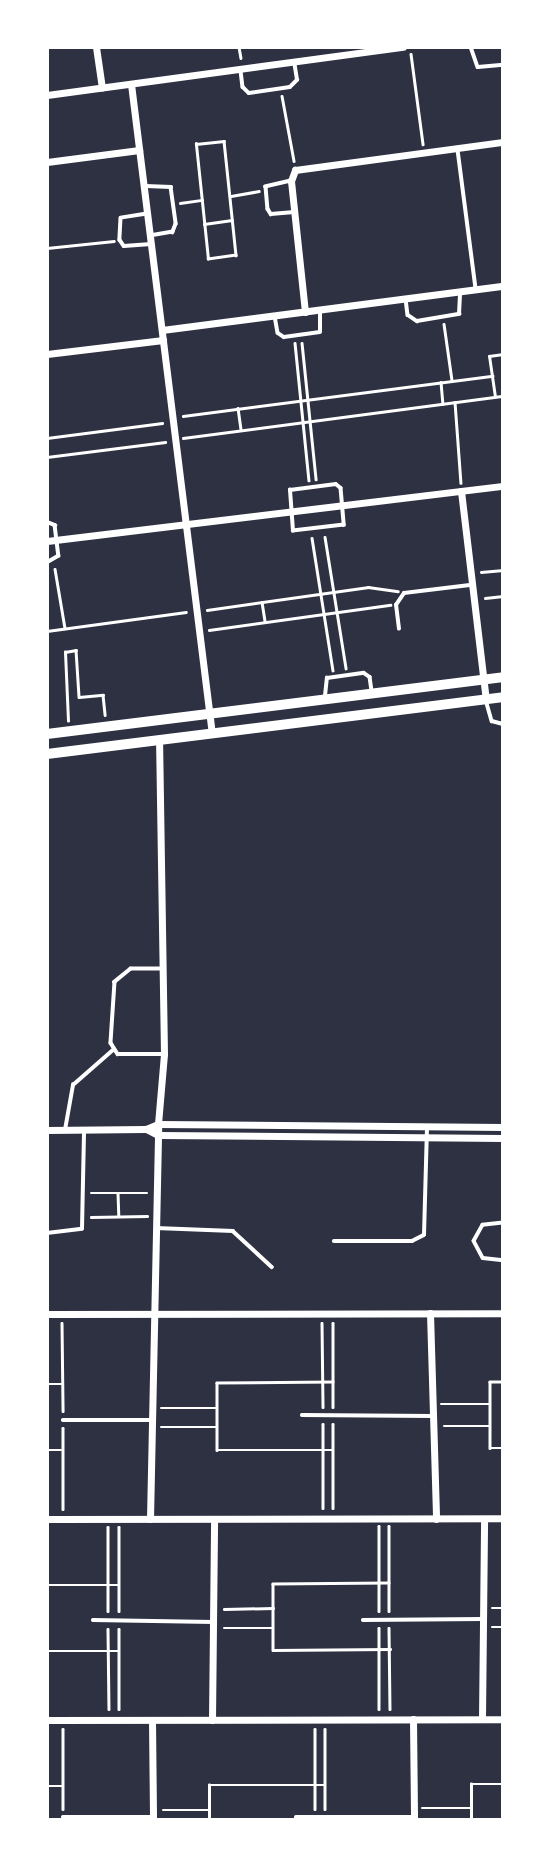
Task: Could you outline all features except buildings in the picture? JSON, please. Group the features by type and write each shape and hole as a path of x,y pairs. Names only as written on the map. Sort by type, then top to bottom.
{"street":[{"path":"96,47 102,88"},
{"path":"47,95 403,47"},
{"path":"131,84 212,734"},
{"path":"305,312 290,181 295,170 503,142"},
{"path":"47,162 139,150"},
{"path":"162,330 503,286"},
{"path":"47,354 163,340"},
{"path":"47,541 503,486"},
{"path":"461,491 486,699"},
{"path":"47,734 503,677"},
{"path":"47,754 503,698"},
{"path":"150,1519 158,1124 164,1054 165,969 159,740"},
{"path":"47,1130 146,1129 158,1124 503,1126"},
{"path":"146,1129 158,1135 503,1138"},
{"path":"430,1313 436,1518"},
{"path":"47,1314 503,1313"},
{"path":"482,1719 484,1518"},
{"path":"47,1519 503,1518"},
{"path":"212,1720 214,1519"},
{"path":"413,1719 414,1819"},
{"path":"47,1720 503,1719"},
{"path":"152,1720 153,1816"}],"lane":[{"path":"471,47 478,67 503,65"},
{"path":"241,69 245,91 281,89 296,83 294,62"},
{"path":"457,148 477,289"},
{"path":"290,181 271,184 265,190 269,212 294,212"},
{"path":"144,186 167,184 174,204 176,228 150,240 124,246 121,240 121,218 147,214"},
{"path":"406,299 413,320 443,317 461,311 460,291"},
{"path":"275,316 279,335 294,336 322,329 320,310"},
{"path":"316,485 339,485 344,525 324,530 293,531 289,512 290,490 316,485"},
{"path":"47,522 54,523 59,556 54,562 47,563"},
{"path":"399,629 396,605 404,593 472,585"},
{"path":"326,699 324,681 348,675 369,674 372,694"},
{"path":"486,699 492,721 503,724"},
{"path":"65,1130 73,1085 113,1050 115,982 131,970 165,969"},
{"path":"113,1050 121,1054 164,1054"},
{"path":"334,1241 412,1241 424,1235 427,1126"},
{"path":"47,1233 78,1232 84,1217 85,1130"},
{"path":"503,1223 483,1225 474,1241 483,1258 503,1260"},
{"path":"156,1228 233,1231 272,1267"},
{"path":"302,1415 433,1416"},
{"path":"63,1420 152,1423"},
{"path":"363,1620 483,1619"},
{"path":"93,1620 213,1625"},
{"path":"63,1817 153,1816"},
{"path":"296,1817 414,1819"}],"path":[{"path":"410,47 424,152"},
{"path":"281,89 295,170"},
{"path":"223,141 230,196 236,255 208,259 196,144 223,141"},
{"path":"230,196 265,190"},
{"path":"174,204 202,200"},
{"path":"204,223 232,220"},
{"path":"47,248 121,240"},
{"path":"443,317 452,381"},
{"path":"301,335 316,485"},
{"path":"294,336 309,486"},
{"path":"495,397 489,356 503,354"},
{"path":"47,438 238,408 492,376"},
{"path":"441,383 443,404"},
{"path":"47,457 503,396"},
{"path":"455,402 461,491"},
{"path":"238,408 241,430"},
{"path":"324,530 348,675"},
{"path":"311,531 334,677"},
{"path":"54,562 65,629"},
{"path":"471,574 503,570"},
{"path":"47,631 380,587 404,593"},
{"path":"474,600 503,596"},
{"path":"262,602 265,622"},
{"path":"199,632 396,605"},
{"path":"68,732 65,652 76,650 79,697 103,695 107,727"},
{"path":"84,1193 157,1193"},
{"path":"118,1193 119,1216"},
{"path":"84,1217 156,1216"},
{"path":"333,1382 217,1383 217,1450 333,1450"},
{"path":"503,1382 490,1382 490,1448 503,1448"},
{"path":"47,1384 63,1384"},
{"path":"432,1404 490,1404"},
{"path":"152,1408 217,1408"},
{"path":"152,1423 217,1427"},
{"path":"433,1426 490,1426"},
{"path":"47,1450 63,1450"},
{"path":"389,1583 273,1584 273,1650 390,1649"},
{"path":"47,1585 119,1585"},
{"path":"213,1609 273,1608"},
{"path":"213,1625 273,1628"},
{"path":"47,1651 119,1651"},
{"path":"314,1719 315,1817"},
{"path":"325,1719 326,1817"},
{"path":"63,1720 63,1817"},
{"path":"471,1820 471,1784 503,1784"},
{"path":"209,1820 209,1785 325,1785"},
{"path":"47,1786 63,1786"},
{"path":"414,1808 471,1808"},
{"path":"153,1816 209,1810"}]}
